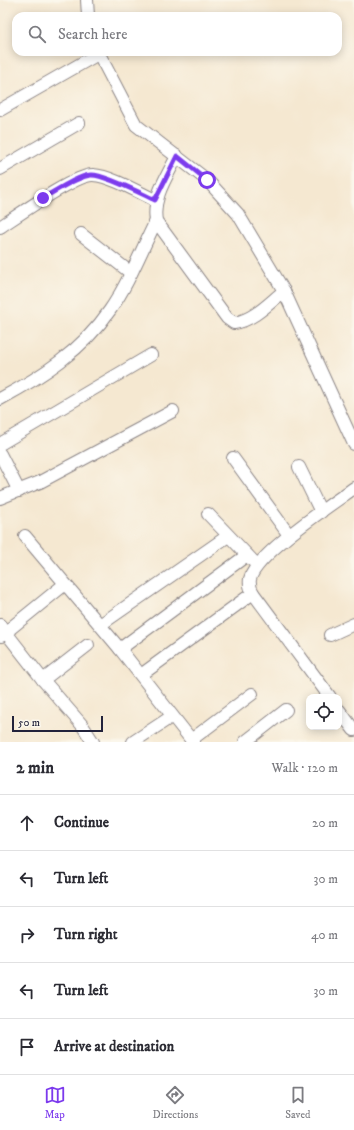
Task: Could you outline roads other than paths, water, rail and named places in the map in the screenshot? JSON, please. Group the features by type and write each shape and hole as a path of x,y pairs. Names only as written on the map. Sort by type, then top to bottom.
{"street":[{"path":"87,0 88,12"},
{"path":"0,110 93,56"},
{"path":"100,56 136,125 207,180 227,200 244,224 284,291 354,444"},
{"path":"2,164 79,123"},
{"path":"177,156 155,200 154,211 156,221 227,318 234,323 243,322 255,315 284,291"},
{"path":"0,227 43,198 79,178 91,175 101,176 155,200"},
{"path":"0,399 48,371 92,332 110,311 156,221"},
{"path":"81,234 131,272"},
{"path":"0,444 151,355"},
{"path":"0,498 40,482 173,411"},
{"path":"0,454 19,491"},
{"path":"233,458 289,535"},
{"path":"299,467 321,512"},
{"path":"328,694 253,594 249,586 250,577 258,566 289,535 354,488"},
{"path":"208,514 258,566"},
{"path":"25,536 120,649 192,741 252,694"},
{"path":"100,625 228,536"},
{"path":"120,649 247,555"},
{"path":"65,584 2,631 82,725 94,742"},
{"path":"141,675 253,594"},
{"path":"330,635 354,624"},
{"path":"43,680 88,645"},
{"path":"245,742 286,710"},
{"path":"342,714 354,730"},
{"path":"133,742 172,717"}]}
